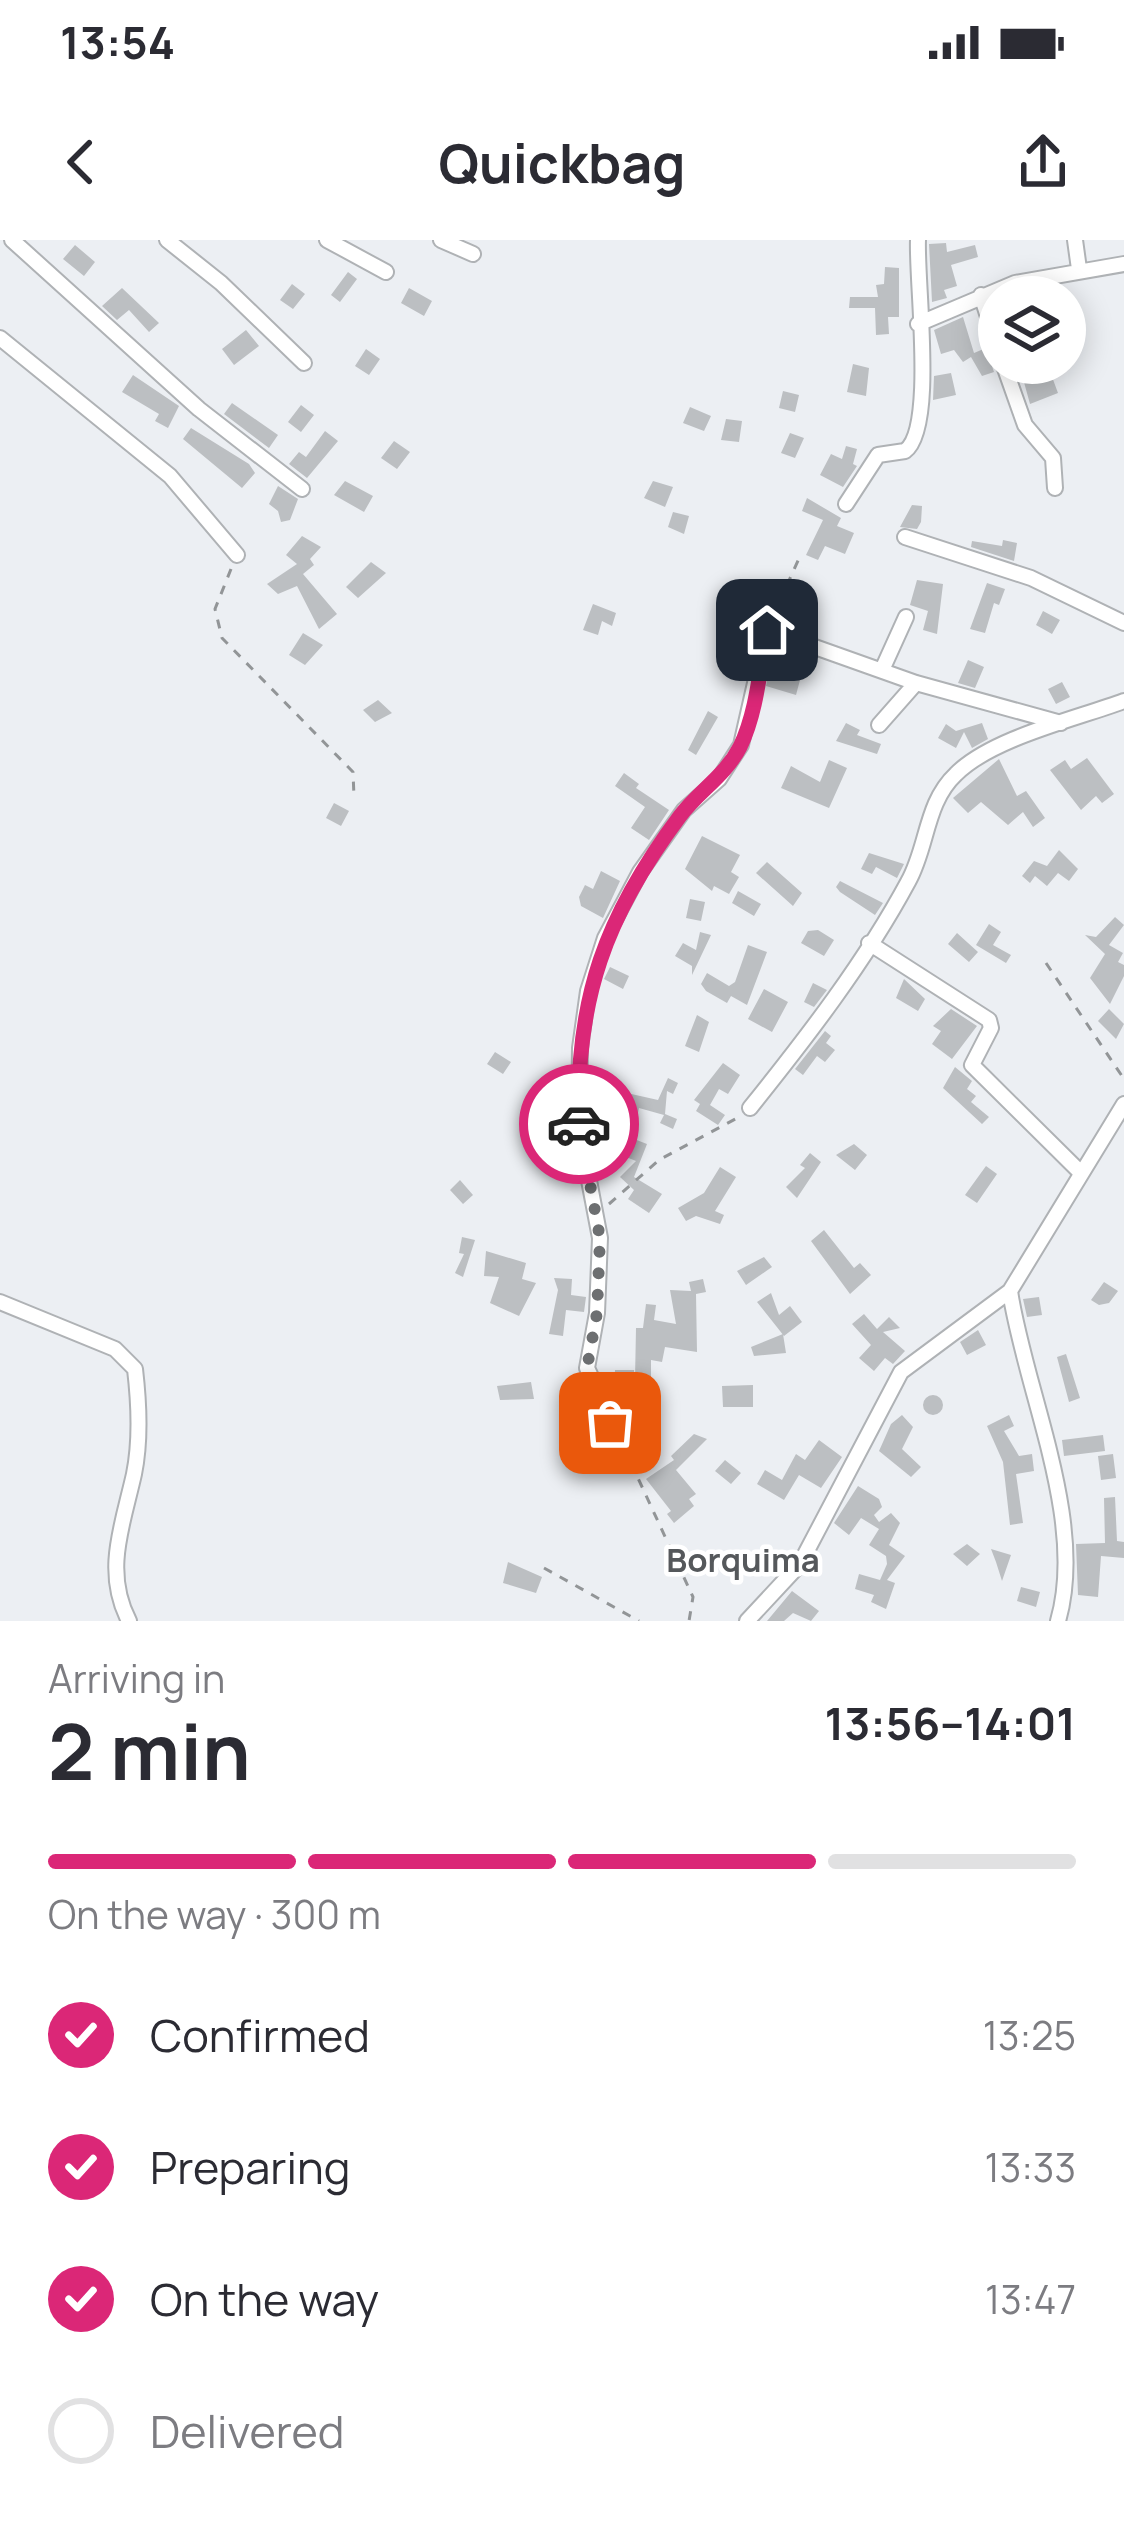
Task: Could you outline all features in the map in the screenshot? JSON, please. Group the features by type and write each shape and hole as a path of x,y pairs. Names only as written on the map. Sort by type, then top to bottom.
{"street":[{"path":"12,240 199,409 302,489"},
{"path":"167,240 221,283 304,363"},
{"path":"327,240 386,272"},
{"path":"441,240 473,254"},
{"path":"845,504 878,455 905,451 918,435 922,405 918,240"},
{"path":"1075,240 1079,269"},
{"path":"1053,276 1124,264"},
{"path":"918,324 978,296"},
{"path":"0,338 170,476 237,555"},
{"path":"1010,384 1025,425 1053,458 1055,488"},
{"path":"905,537 1030,578 1124,623"},
{"path":"882,670 906,617"},
{"path":"625,1450 587,1368 597,1313 599,1212 583,1163 579,1128 580,1048 588,991 604,938 640,872 684,810 719,779 741,745 767,630 916,683 1060,723"},
{"path":"879,725 916,683"},
{"path":"749,1108 869,943 916,867 932,808 950,780 984,756 1124,701"},
{"path":"869,943 988,1020 991,1028 972,1065 1079,1171"},
{"path":"747,1621 800,1564 901,1372 1010,1291 1124,1104"},
{"path":"1010,1291 1035,1389 1063,1539 1065,1572 1058,1621"},
{"path":"0,1302 115,1348 135,1370 135,1470 120,1515 116,1555 120,1604 129,1621"}],"path":[{"path":"767,630 801,554"},
{"path":"237,555 215,608 222,638 353,772 354,796"},
{"path":"1046,962 1124,1078"},
{"path":"599,1212 658,1160 725,1128 749,1108"},
{"path":"625,1450 694,1597 689,1621"},
{"path":"544,1568 639,1621"}],"building":[{"path":"946,243 947,252 975,245 978,257 951,265 957,286 944,290 947,298 932,302 929,244"},
{"path":"75,245 95,262 84,276 63,259"},
{"path":"885,267 899,268 899,317 888,317 889,334 876,335 875,308 849,308 850,297 878,297 876,285 884,284"},
{"path":"348,272 357,279 340,302 331,295"},
{"path":"292,284 305,294 293,309 280,300"},
{"path":"122,288 159,323 149,332 129,310 117,320 102,306"},
{"path":"409,288 432,301 424,316 401,303"},
{"path":"963,317 974,353 978,351 978,369 971,357 963,362 954,350 941,354 934,330"},
{"path":"246,330 259,346 234,365 222,349"},
{"path":"366,349 380,359 369,375 355,366"},
{"path":"853,364 869,368 866,396 847,392"},
{"path":"951,373 956,395 933,400 934,376"},
{"path":"133,375 179,406 168,428 155,421 159,414 122,392"},
{"path":"1024,384 1055,384 1058,393 1030,404"},
{"path":"783,391 799,395 795,412 779,408"},
{"path":"232,403 278,435 269,448 224,414"},
{"path":"301,405 314,415 301,432 288,422"},
{"path":"690,407 711,416 704,431 683,423"},
{"path":"726,419 742,421 739,442 721,440"},
{"path":"191,428 249,464 255,473 242,488 183,439"},
{"path":"325,431 338,441 307,478 289,464 299,452 306,457"},
{"path":"790,433 804,438 795,458 781,453"},
{"path":"394,441 410,452 397,469 381,458"},
{"path":"846,446 857,449 853,464 857,466 843,487 820,475 831,454 842,459"},
{"path":"345,481 373,496 364,512 334,495"},
{"path":"653,481 673,487 665,507 644,498"},
{"path":"278,486 298,499 290,520 281,522 278,511 269,504"},
{"path":"807,498 841,518 837,526 854,533 845,554 825,546 818,560 806,555 823,520 802,511"},
{"path":"912,505 922,506 921,522 917,529 900,527"},
{"path":"673,512 689,516 684,534 668,527"},
{"path":"302,536 321,547 310,559 314,565 303,574 337,614 319,629 297,586 278,594 267,584 297,564 286,555"},
{"path":"1003,540 1017,543 1014,561 971,547 972,541 1002,546"},
{"path":"371,562 386,573 358,598 346,587"},
{"path":"917,580 943,584 937,634 923,630 928,611 910,605"},
{"path":"987,583 1005,589 999,605 994,603 985,633 970,629"},
{"path":"796,591 805,596 790,623 776,618"},
{"path":"593,604 616,613 612,626 602,621 598,635 583,630"},
{"path":"1043,611 1060,620 1052,634 1036,625"},
{"path":"738,622 755,631 746,654 727,644"},
{"path":"303,633 323,645 305,665 289,655"},
{"path":"968,660 984,667 975,688 958,683"},
{"path":"769,672 800,680 796,695 766,686"},
{"path":"1062,682 1070,697 1056,704 1048,689"},
{"path":"378,700 392,713 375,722 363,710"},
{"path":"708,711 718,717 696,755 688,750"},
{"path":"846,723 860,730 857,735 881,744 877,754 836,741"},
{"path":"982,723 988,739 972,748 964,732 956,748 938,738 946,724 956,731"},
{"path":"1087,758 1114,794 1102,803 1096,796 1081,810 1050,770 1065,760 1071,769"},
{"path":"999,759 1017,796 1026,791 1045,818 1033,827 1023,812 1008,825 981,802 968,813 953,798"},
{"path":"829,760 847,768 829,808 781,788 791,766 820,782"},
{"path":"624,773 639,784 636,788 669,810 649,840 631,828 645,807 615,786"},
{"path":"334,803 349,811 341,826 326,818"},
{"path":"702,836 740,855 731,872 739,877 729,894 714,886 712,891 685,869"},
{"path":"1059,850 1078,869 1069,881 1058,873 1047,886 1035,876 1030,883 1022,876 1034,861 1047,866"},
{"path":"869,853 904,864 897,878 876,867 872,874 861,869"},
{"path":"767,862 802,893 793,906 756,873"},
{"path":"601,871 620,881 603,918 581,906 579,897 585,885 593,889"},
{"path":"840,881 883,903 875,915 840,892 836,887"},
{"path":"738,891 761,904 754,916 732,903"},
{"path":"690,899 705,902 701,921 686,918"},
{"path":"1115,917 1124,925 1109,945 1123,953 1118,962 1124,965 1124,976 1110,1004 1090,978 1105,954 1085,935 1096,937"},
{"path":"989,924 1001,932 993,945 1011,955 1006,963 976,945"},
{"path":"818,930 834,940 824,956 801,943 808,931"},
{"path":"700,932 711,935 692,975 692,966 675,956 683,943 696,950"},
{"path":"957,933 978,952 969,962 948,944"},
{"path":"748,945 767,952 747,1005 731,996 727,1003 706,991 701,984 707,973 729,986 735,982"},
{"path":"610,967 629,976 623,989 604,979"},
{"path":"904,979 925,999 918,1011 896,998"},
{"path":"813,983 827,990 814,1007 804,1002"},
{"path":"764,989 788,1002 772,1032 748,1019"},
{"path":"951,1009 977,1026 952,1059 932,1044 941,1031 933,1026"},
{"path":"1109,1009 1124,1024 1116,1039 1098,1021"},
{"path":"697,1015 709,1022 699,1052 685,1046"},
{"path":"825,1031 831,1036 826,1043 835,1050 825,1062 817,1056 803,1075 795,1069"},
{"path":"495,1052 511,1062 503,1074 487,1064"},
{"path":"723,1063 740,1075 728,1094 719,1089 710,1105 725,1115 718,1125 696,1111 700,1104 694,1100"},
{"path":"955,1067 972,1081 967,1089 976,1096 971,1102 989,1117 982,1124 943,1088"},
{"path":"592,1074 620,1084 618,1091 658,1100 668,1078 678,1083 673,1094 667,1091 665,1114 677,1119 673,1129 660,1123 664,1115 639,1108 635,1127 590,1114"},
{"path":"634,1139 647,1144 634,1177 662,1194 649,1213 628,1199 634,1190 620,1177 636,1161 626,1157"},
{"path":"854,1144 867,1155 855,1170 836,1155"},
{"path":"810,1153 821,1162 797,1198 786,1187 805,1168 800,1165"},
{"path":"986,1166 997,1174 977,1203 965,1195"},
{"path":"720,1167 736,1177 715,1211 724,1215 720,1224 696,1216 686,1221 678,1208 704,1193"},
{"path":"460,1180 473,1195 463,1204 450,1190"},
{"path":"824,1230 854,1268 860,1263 871,1275 850,1294 811,1241"},
{"path":"462,1237 475,1240 463,1277 455,1273 464,1254 459,1253"},
{"path":"486,1251 526,1263 522,1279 536,1283 519,1316 490,1303 499,1277 484,1276"},
{"path":"764,1257 772,1267 746,1285 737,1271"},
{"path":"554,1278 572,1279 571,1295 586,1297 584,1312 566,1310 563,1336 549,1334 558,1290"},
{"path":"703,1279 706,1292 696,1294 697,1352 665,1347 662,1362 651,1360 651,1379 635,1379 636,1328 643,1328 646,1304 656,1305 654,1320 676,1324 670,1290 691,1291 689,1282"},
{"path":"1104,1282 1118,1291 1109,1303 1099,1305 1091,1300"},
{"path":"771,1293 779,1315 790,1306 802,1322 784,1336 757,1302"},
{"path":"1039,1297 1042,1315 1027,1317 1023,1299"},
{"path":"864,1314 877,1329 889,1317 900,1328 883,1332 905,1351 893,1364 885,1358 874,1371 859,1358 871,1345 852,1324"},
{"path":"978,1330 986,1345 967,1355 960,1342"},
{"path":"783,1334 786,1353 754,1356 751,1347"},
{"path":"1066,1354 1080,1398 1069,1402 1057,1357"},
{"path":"615,1370 634,1370 635,1409 650,1407 659,1423 633,1426 633,1410 619,1411 614,1399"},
{"path":"531,1382 534,1399 500,1400 497,1386"},
{"path":"753,1385 753,1407 723,1407 722,1386"},
{"path":"933,1395 943,1405 933,1415 923,1405"},
{"path":"902,1415 913,1427 902,1449 921,1467 911,1477 879,1451 891,1424"},
{"path":"1009,1415 1014,1426 1004,1431 1019,1456 1032,1454 1034,1471 1016,1474 1023,1523 1010,1525 1003,1462 987,1426"},
{"path":"694,1434 707,1439 676,1470 696,1494 689,1499 694,1506 674,1523 667,1514 671,1511 646,1479 674,1460 671,1456"},
{"path":"1103,1435 1105,1451 1064,1456 1062,1440"},
{"path":"819,1440 842,1457 821,1488 799,1475 784,1500 757,1484 765,1470 782,1480 796,1454 805,1460"},
{"path":"1113,1454 1116,1478 1101,1480 1098,1456"},
{"path":"725,1460 741,1473 731,1484 715,1471"},
{"path":"858,1486 879,1499 882,1507 874,1515 879,1522 891,1513 900,1523 889,1545 905,1556 887,1580 895,1583 886,1609 871,1602 874,1595 855,1589 859,1574 880,1580 887,1564 886,1556 869,1545 879,1529 861,1518 849,1535 834,1523"},
{"path":"1115,1497 1117,1541 1124,1542 1124,1558 1101,1556 1098,1597 1078,1595 1076,1544 1105,1543 1104,1498"},
{"path":"967,1544 980,1554 967,1566 953,1554"},
{"path":"991,1549 1011,1555 1002,1581 996,1562"},
{"path":"508,1562 542,1577 536,1593 503,1583"},
{"path":"1021,1587 1040,1592 1036,1607 1017,1601"},
{"path":"792,1591 819,1611 811,1621 793,1613 784,1621 767,1621"}],"way so far":[{"path":"579,1124 583,1163 599,1212 600,1238 597,1313 587,1368 610,1423"}],"district":[{"name":"Borquima","path":"743,1559"}],"route":[{"path":"579,1124 580,1048 588,991 604,938 640,872 684,810 719,779 741,745 767,630"}]}
